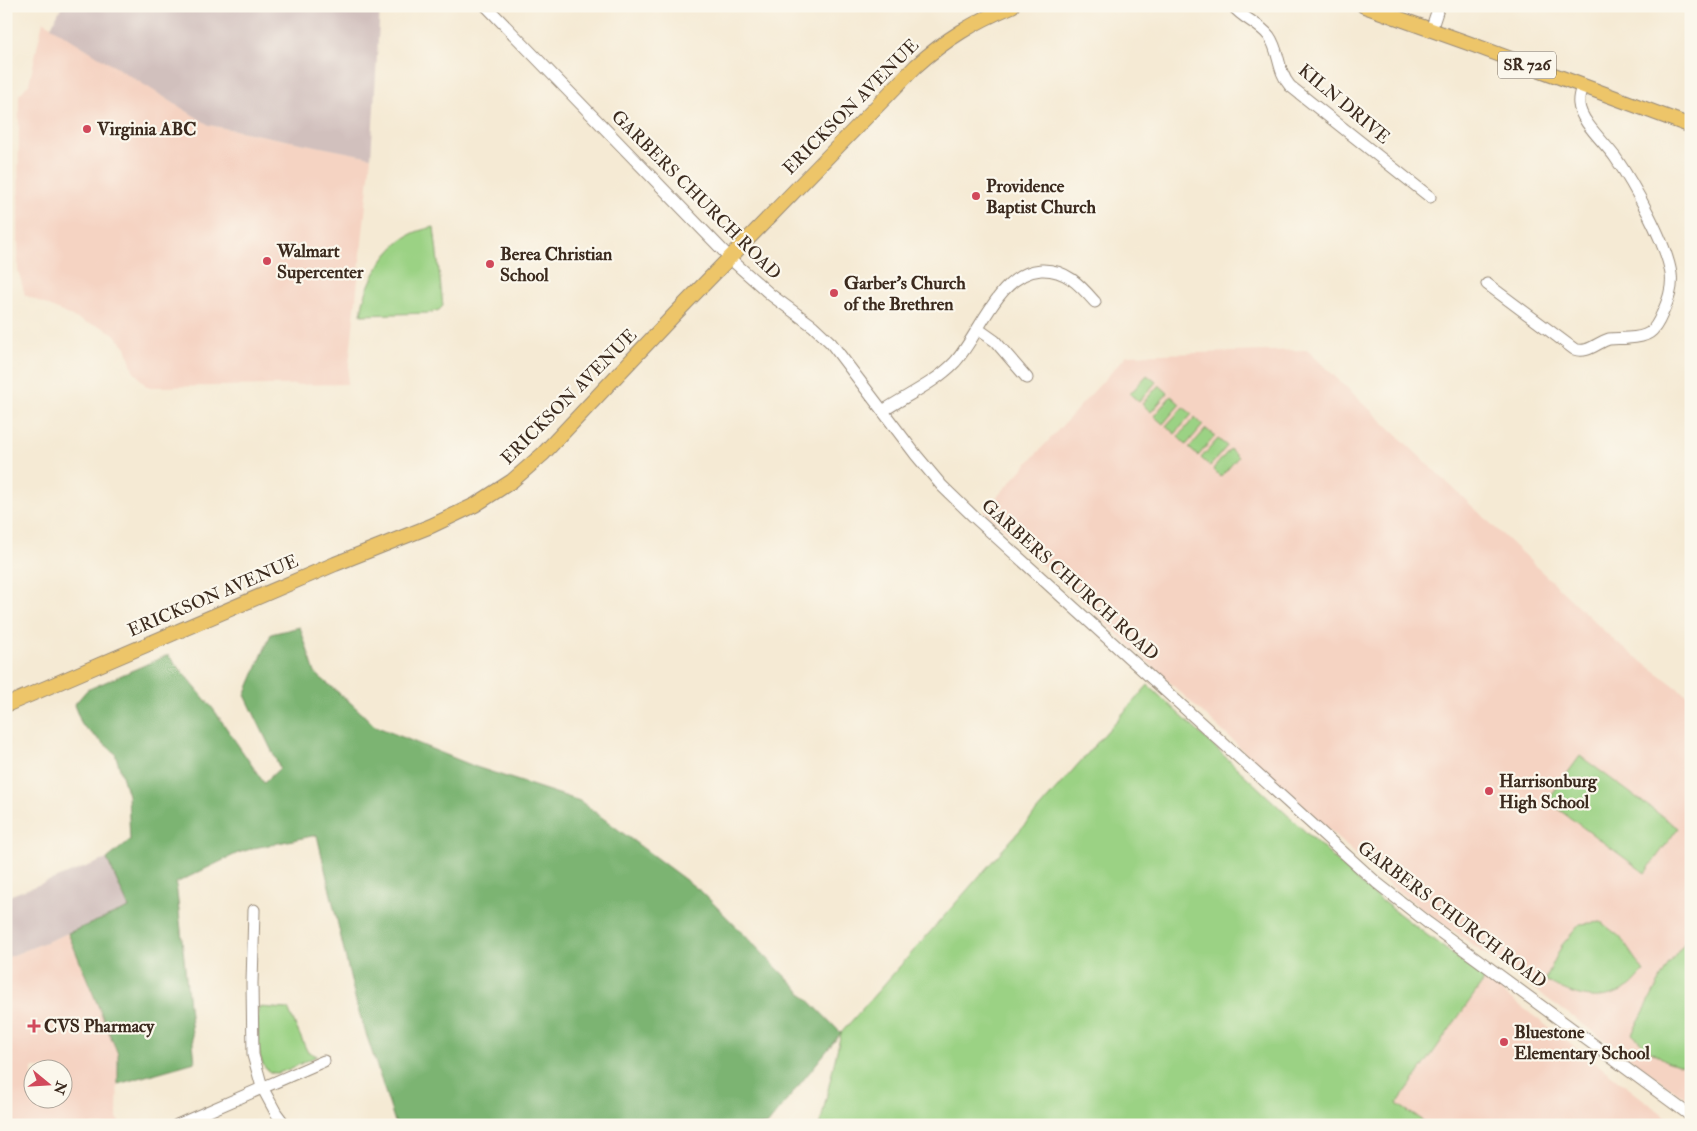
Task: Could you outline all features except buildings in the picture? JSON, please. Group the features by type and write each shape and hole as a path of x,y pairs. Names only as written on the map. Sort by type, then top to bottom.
{"main road":[{"name":"ERICKSON AVENUE","path":"6,705 336,564 431,526 485,500 512,481 543,454 916,66 945,41 966,28 1012,6"},
{"name":"SR 726","path":"1364,6 1691,126"}],"street":[{"name":"GARBERS CHURCH ROAD","path":"486,6 730,258 771,296 813,326 831,342 929,471 963,507 1349,859 1414,912 1691,1116"},
{"name":"KILN DRIVE","path":"1233,6 1241,15 1258,25 1270,37 1282,74 1290,86 1430,197"},
{"path":"1431,30 1439,6"},
{"path":"1487,284 1579,351 1591,349 1609,339 1645,336 1659,322 1670,294 1670,268 1662,246 1636,192 1616,158 1580,110 1579,97 1582,86"},
{"path":"883,411 944,372 957,360 1006,288 1017,278 1032,272 1050,270 1065,275 1080,285 1095,302"},
{"path":"978,329 995,341 1027,378"},
{"path":"254,910 251,1046 262,1087 284,1125"},
{"path":"177,1125 324,1061"}],"shaded area":[{"path":"62,6 380,6 371,157 209,125 51,27"},
{"path":"43,21 209,125 371,157 347,384 147,387 133,370 126,347 113,333 100,326 86,323 25,295 18,270 19,95 29,84"},
{"name":"Harrisonburg High School","path":"1307,350 1617,643 1691,698 1691,1102 1388,884 984,511 1127,355"},
{"path":"107,859 130,908 6,958 6,897"},
{"path":"68,933 118,1054 117,1117 120,1125 6,1125 6,958"},
{"name":"Bluestone Elementary School","path":"1485,979 1677,1125 1429,1125 1397,1105"}],"green space":[{"path":"434,227 443,306 439,310 429,313 361,315 370,282 391,250 411,234"},
{"path":"1147,375 1156,382 1139,402 1130,394"},
{"path":"1159,385 1168,393 1151,412 1142,404"},
{"path":"1171,396 1180,404 1163,424 1154,416"},
{"path":"1183,407 1192,414 1175,434 1166,426"},
{"path":"1195,417 1203,425 1186,445 1178,437"},
{"path":"1206,429 1215,436 1198,456 1189,448"},
{"path":"1218,439 1227,446 1210,466 1201,458"},
{"path":"1230,449 1238,457 1221,477 1213,469"},
{"path":"300,627 315,673 375,726 476,767 580,801 703,893 841,1033 767,1125 396,1125 357,1006 317,835 238,853 176,883 195,1062 118,1084 118,1054 68,933 129,908 107,859 130,840 128,795 115,753 82,725 74,705 87,690 168,655 214,710 264,783 280,768 245,695 271,634"},
{"path":"1148,685 1369,891 1485,979 1397,1104 1429,1125 820,1125 841,1033"},
{"path":"1580,756 1678,828 1645,873 1547,801"},
{"path":"1601,922 1620,937 1644,972 1630,986 1619,992 1597,997 1576,994 1545,980 1562,945 1580,924"},
{"path":"1689,937 1691,937 1691,1068 1668,1062 1648,1049 1632,1034 1668,965"},
{"path":"258,1007 288,1009 307,1051 317,1056 281,1072 269,1072 260,1057 258,1046"}],"place":[{"name":"Virginia ABC","path":"87,129"},
{"name":"Providence Baptist Church","path":"976,196"},
{"name":"Walmart Supercenter","path":"267,261"},
{"name":"Berea Christian School","path":"490,264"},
{"name":"Garber's Church of the Brethren","path":"834,293"},
{"name":"Harrisonburg High School","path":"1489,791"},
{"name":"CVS Pharmacy","path":"34,1026"},
{"name":"Bluestone Elementary School","path":"1504,1042"}]}
